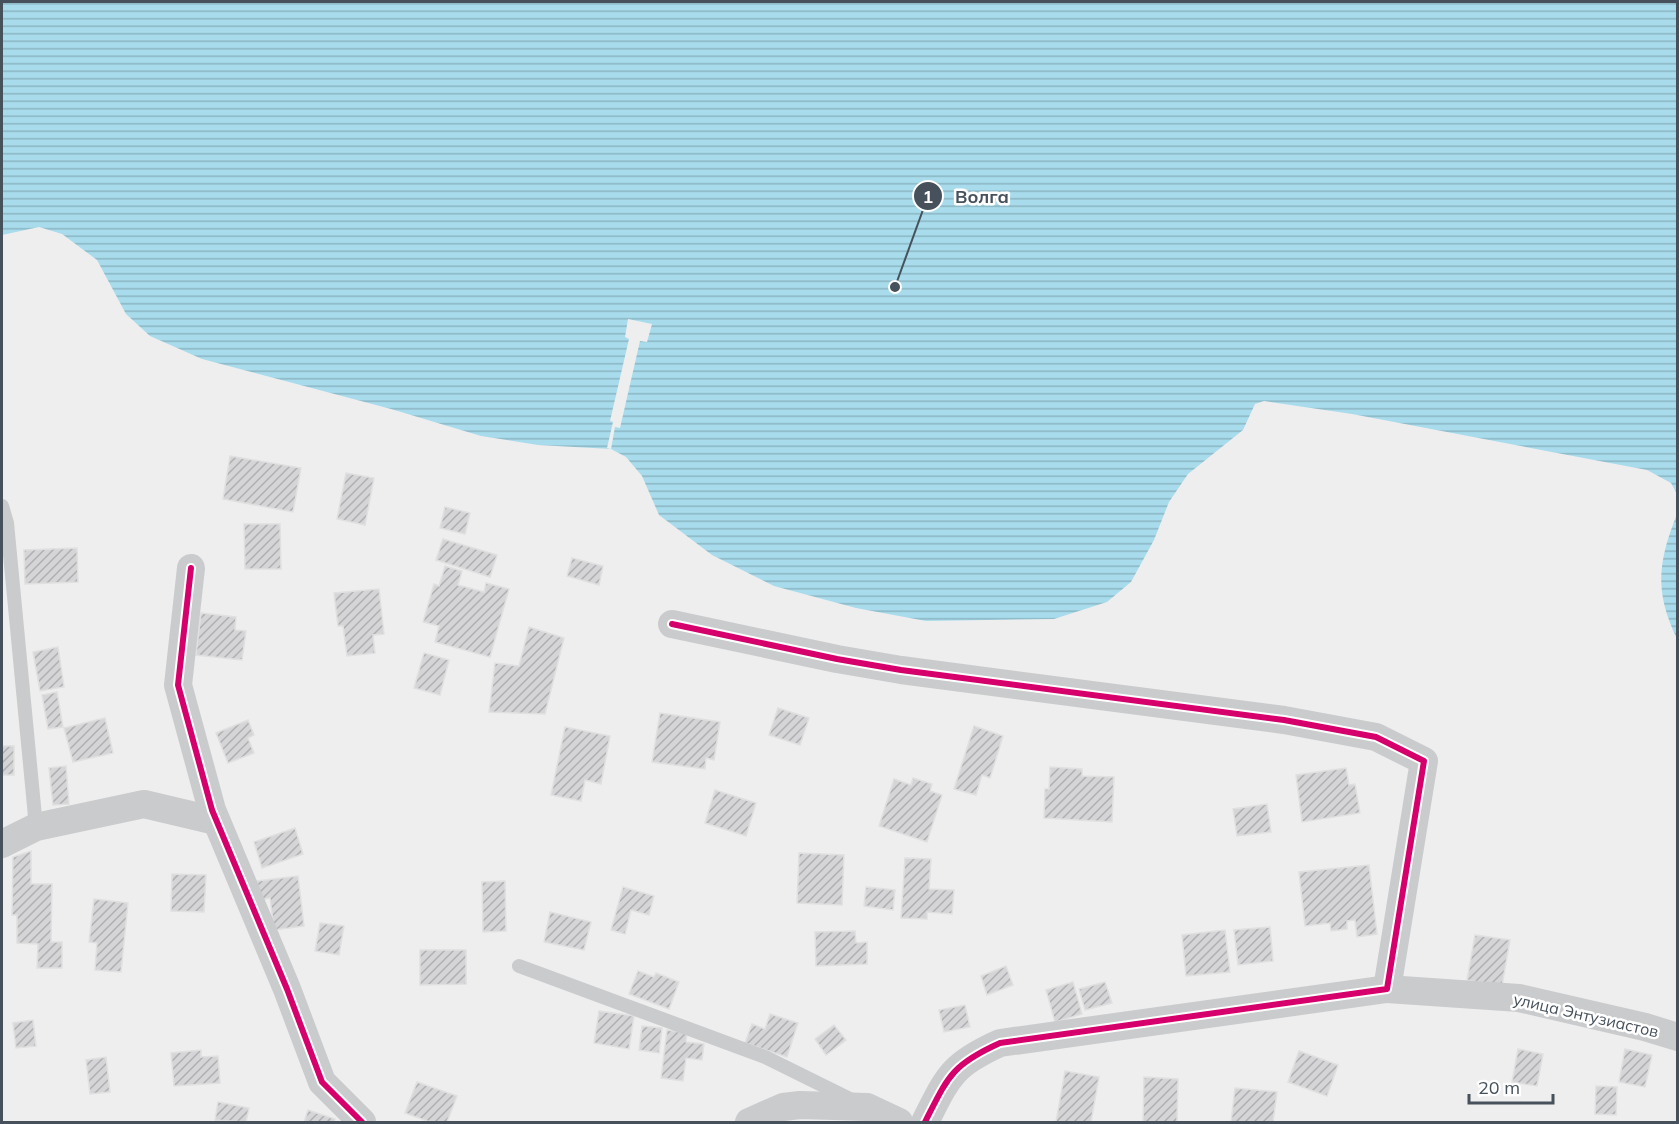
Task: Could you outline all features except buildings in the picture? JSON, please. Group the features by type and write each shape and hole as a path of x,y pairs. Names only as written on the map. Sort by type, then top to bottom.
{"street":[{"path":"191,568 178,685 216,821 287,989 322,1082 362,1122"},
{"path":"672,624 837,659 902,670 1284,720 1376,737 1424,761 1387,989"},
{"path":"2,844 36,827 144,804 216,821"},
{"name":"улица Энтузиастов","path":"925,1122 948,1078 970,1057 1000,1043 1387,989 1519,998 1645,1027 1677,1037"},
{"path":"749,1122 783,1107 867,1107 899,1122"}],"lane":[{"path":"2,506 7,523 36,827"},
{"path":"519,966 765,1057 867,1107"}],"water":[{"path":"2,2 1677,2 1677,494 1671,483 1647,470 1352,414 1264,401 1255,404 1243,430 1188,474 1169,502 1154,540 1131,582 1107,602 1054,619 926,621 856,608 774,586 712,555 659,515 642,476 626,457 611,449 538,445 481,436 391,409 202,359 150,336 126,314 97,260 62,234 39,227 2,235"},
{"path":"1677,514 1677,639 1665,606 1661,576 1666,547"}],"pier":[{"path":"628,319 652,324 647,342 640,341 620,428 615,427 611,449 607,448 613,422 610,421 629,339 625,337"}],"cycle path":[{"path":"191,568 178,685 212,810 287,989 322,1082 362,1122"},
{"path":"672,624 837,659 901,670 1284,720 1376,737 1424,761 1387,989 1000,1043 971,1058 953,1074 925,1122"}],"place":[{"name":"Волга","path":"895,287"}]}
